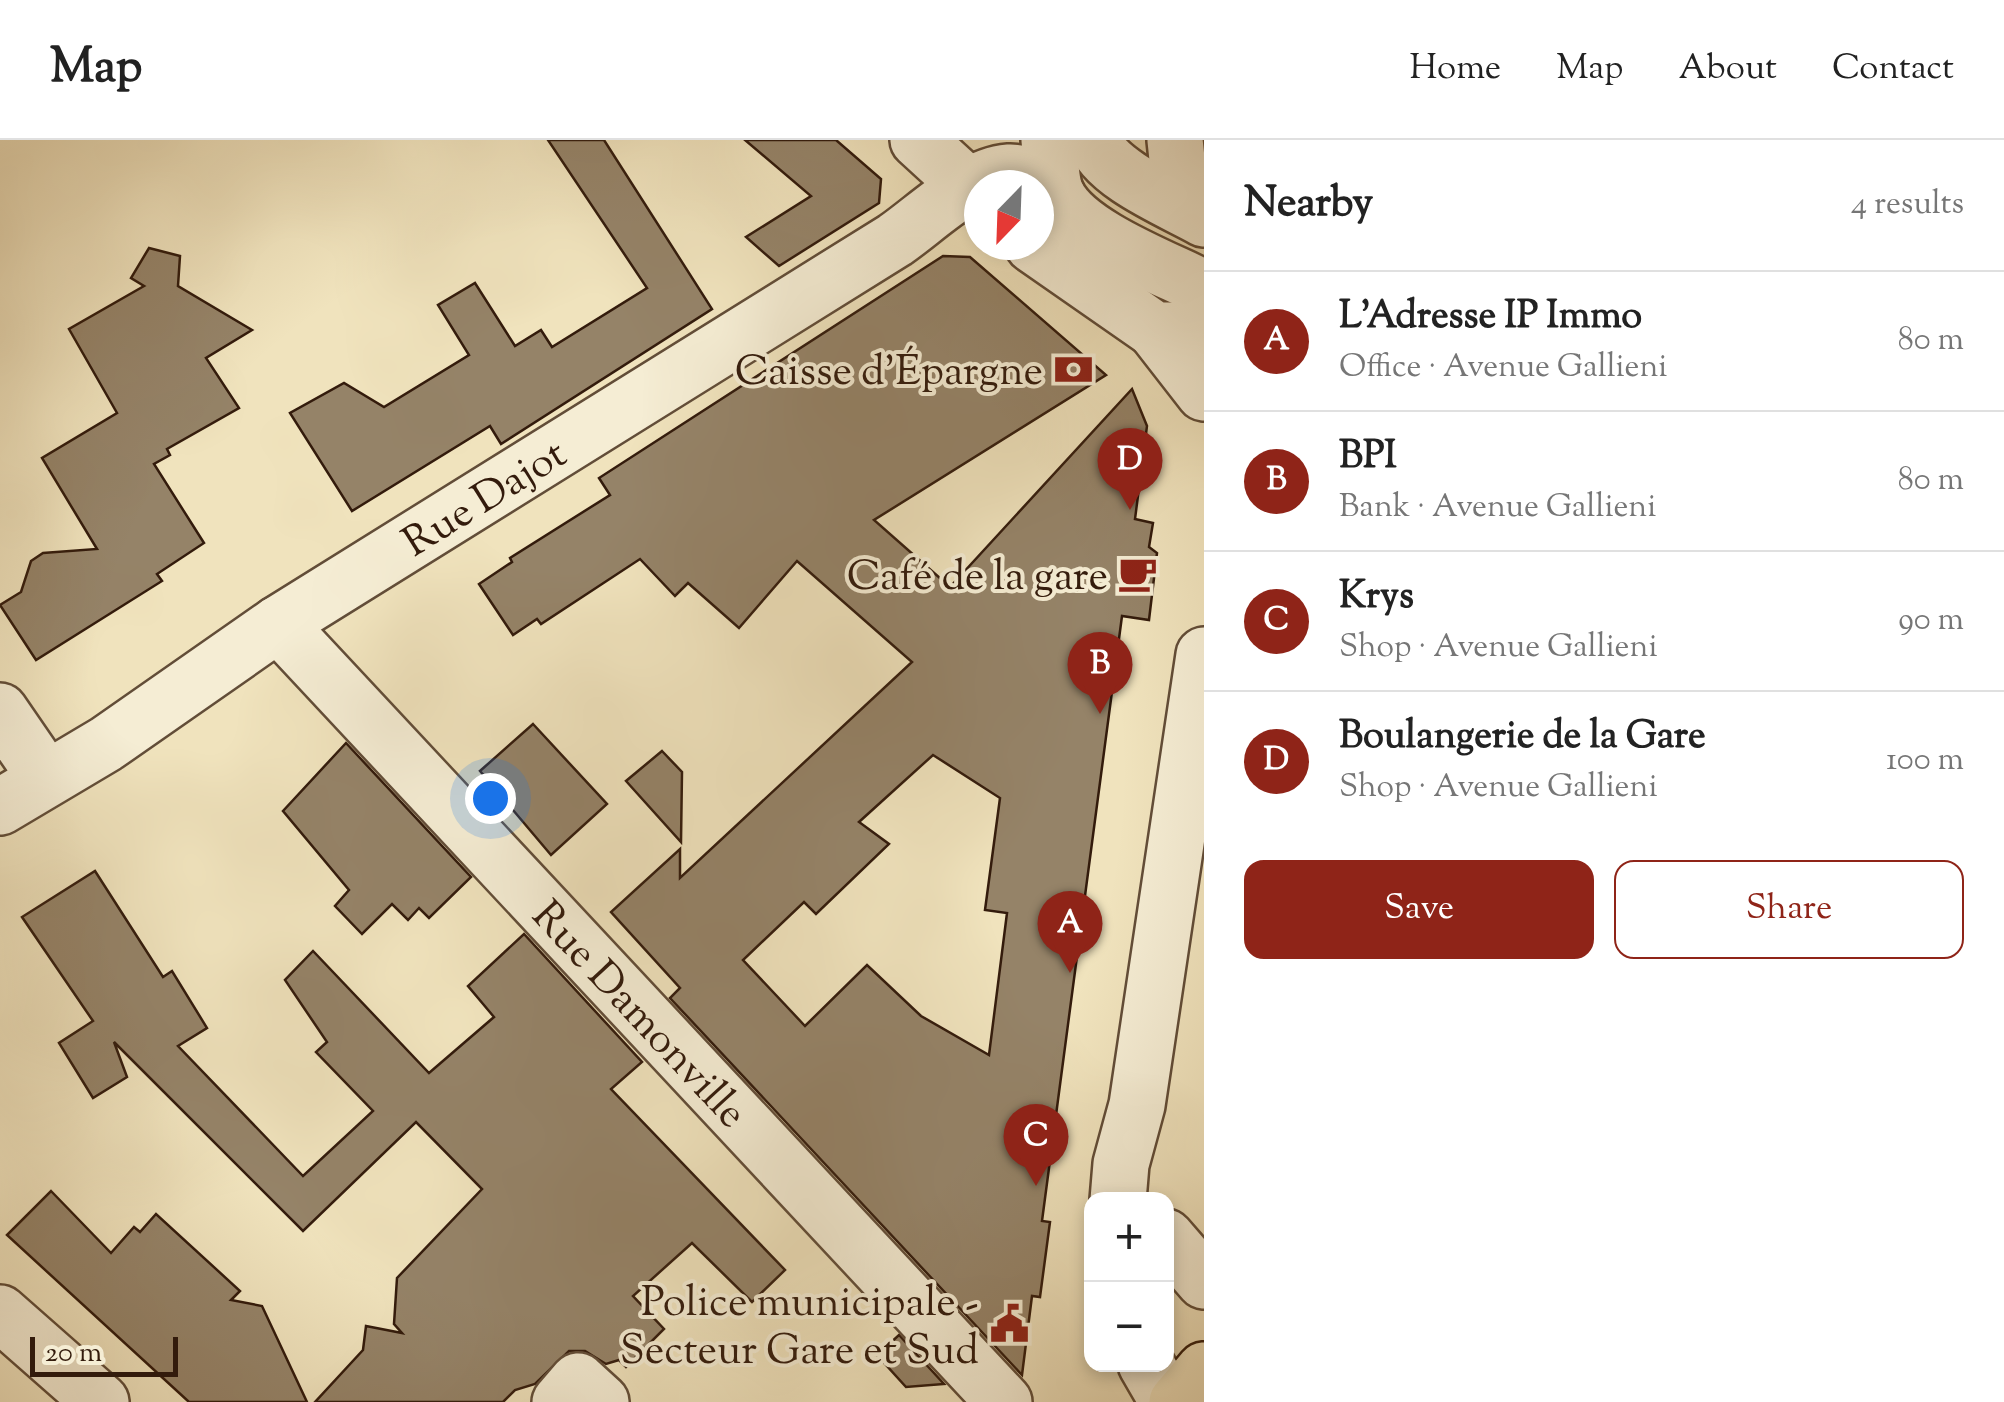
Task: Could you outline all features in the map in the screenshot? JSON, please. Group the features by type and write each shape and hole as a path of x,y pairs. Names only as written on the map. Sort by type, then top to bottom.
{"main road":[{"path":"1177,1402 1204,1370"}],"street":[{"path":"918,140 964,183"},
{"path":"1049,140 1057,195"},
{"path":"1094,140 1098,153 1113,168 1166,187 1176,140"},
{"name":"Rue Dajot","path":"1054,193 1095,232 1204,288"},
{"name":"Rue Dajot","path":"0,807 106,744 278,624 964,198"},
{"path":"1054,257 1180,330 1204,393"},
{"name":"Rue Damonville","path":"278,624 1004,1402"},
{"path":"1119,1192 1137,1105 1204,655"},
{"path":"0,711 46,778"},
{"path":"1137,1105 1153,1192"},
{"path":"1174,1245 1204,1281"},
{"path":"0,1312 100,1402"},
{"path":"1151,1372 1168,1402"},
{"path":"560,1402 578,1382 601,1402"}],"building":[{"path":"548,140 604,140 712,309 501,444 490,426 352,511 290,413 344,383 384,407 469,355 438,305 475,283 515,346 541,330 552,347 647,288"},
{"path":"745,140 836,140 881,179 879,203 779,266 746,237 811,196"},
{"path":"149,248 180,256 178,286 252,330 206,358 239,408 167,449 170,455 154,464 204,543 157,574 162,581 36,660 0,605 21,592 31,561 43,553 97,549 42,458 117,413 69,329 144,286 131,278"},
{"path":"943,256 973,260 1106,375 874,520 950,587 1132,389 1147,426 1135,519 1153,523 1149,547 1157,553 1149,620 1122,616 1042,1221 1050,1222 1040,1297 1032,1296 1022,1375 670,998 680,988 611,912 680,849 680,878 912,662 797,561 739,628 688,583 675,596 640,559 541,624 537,619 513,635 479,584 512,562 510,558 610,495 599,478","holes":["933,755 1000,798 985,910 1007,913 989,1055 921,1016 867,965 805,1026 743,960 804,902 816,914 889,844 859,822"]},
{"path":"533,724 607,804 551,855 480,771"},
{"path":"346,743 471,877 429,918 419,908 408,920 392,904 362,934 335,906 349,890 283,811"},
{"path":"662,751 682,772 681,842 626,781"},
{"path":"95,871 163,977 172,971 207,1028 178,1046 303,1176 373,1111 316,1052 327,1042 285,980 313,951 429,1073 494,1017 468,986 524,934 642,1062 611,1089 785,1270 752,1302 692,1243 633,1296 664,1329 626,1367 619,1360 606,1364 585,1351 569,1351 535,1384 515,1390 503,1402 315,1402 363,1350 366,1326 402,1333 394,1324 397,1278 482,1189 416,1122 303,1231 114,1042 127,1077 93,1098 59,1043 93,1021 22,917"},
{"path":"51,1191 111,1253 134,1227 140,1232 156,1214 240,1291 231,1300 262,1306 307,1402 189,1402 7,1235"},
{"path":"899,1335 944,1384 906,1387 877,1355"}],"place":[{"name":"Caisse d'Épargne","path":"1073,369"},
{"name":"Boulangerie de la Gare","path":"1130,510"},
{"name":"Café de la gare","path":"1138,574"},
{"name":"BPI","path":"1100,714"},
{"name":"L'Adresse IP Immo","path":"1070,973"},
{"name":"Krys","path":"1036,1186"},
{"name":"Police municipale - Secteur Gare et Sud","path":"1009,1324"}]}
